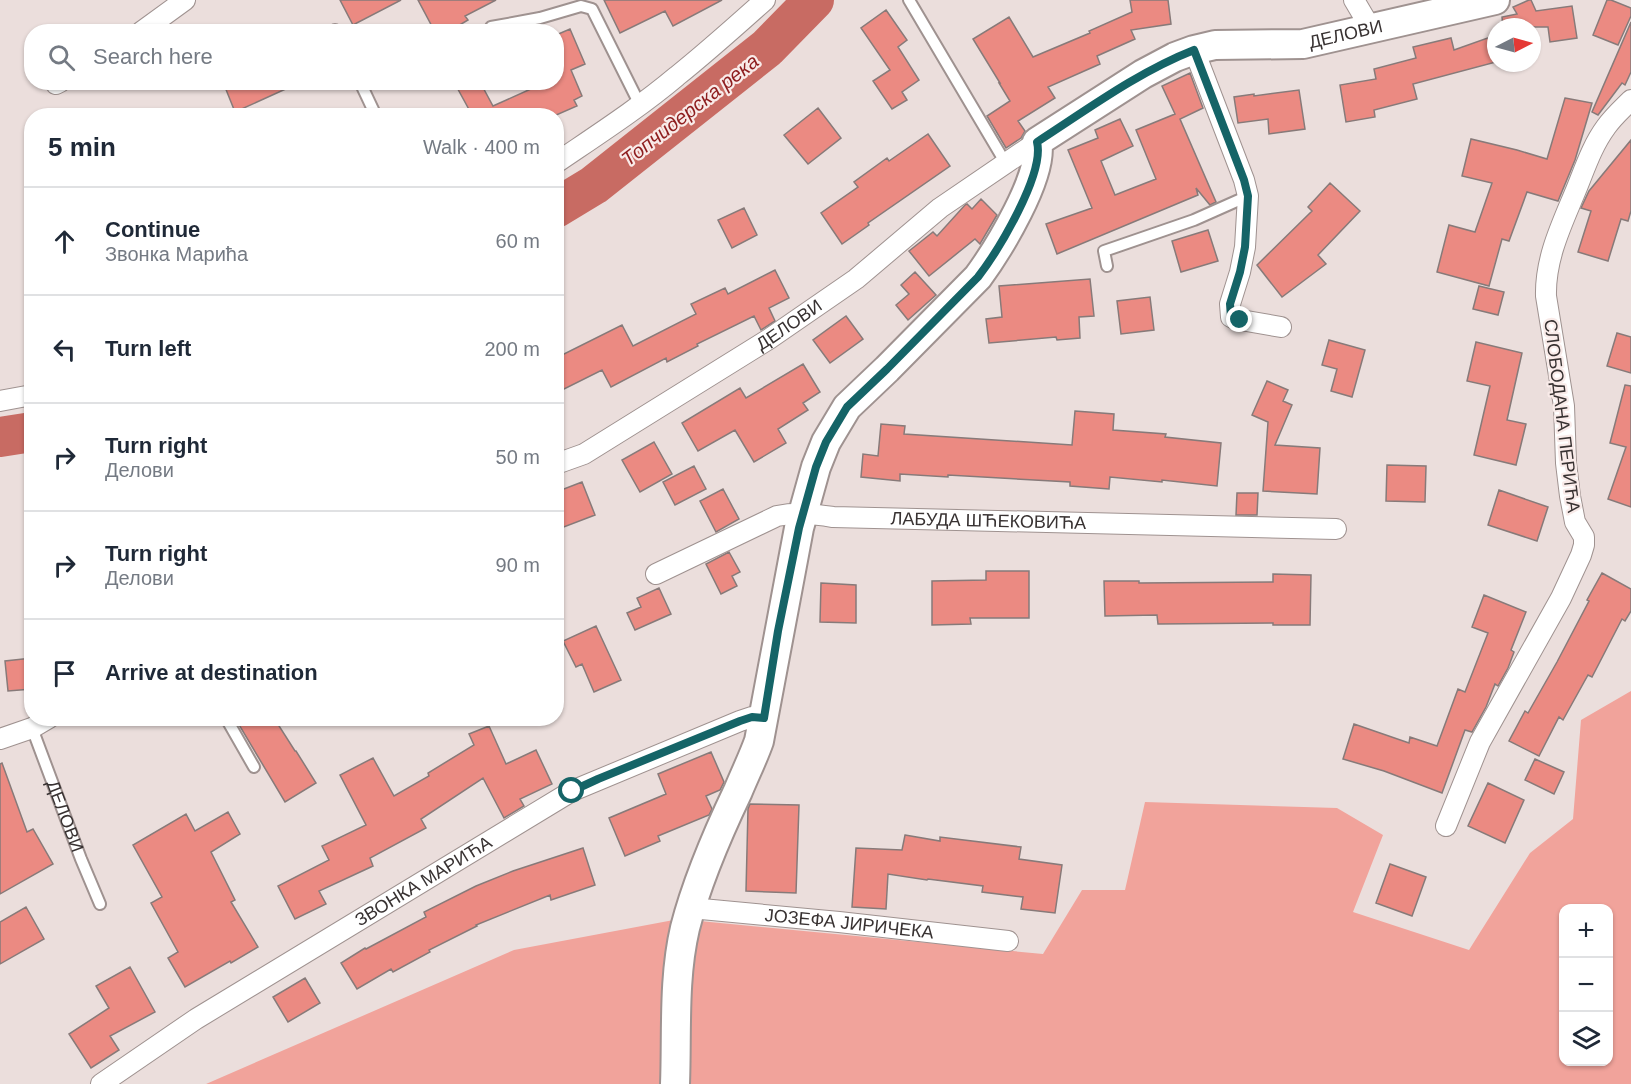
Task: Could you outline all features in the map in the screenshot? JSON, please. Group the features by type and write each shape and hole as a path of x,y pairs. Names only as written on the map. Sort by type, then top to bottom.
{"street":[{"path":"152,24 185,0"},
{"path":"564,158 685,70 765,0"},
{"path":"1354,0 1369,30"},
{"name":"ДЕЛОВИ","path":"564,461 584,454 769,339 856,279 940,208 1005,162 1143,74 1175,57 1215,45 1304,44 1495,0"},
{"path":"1194,50 1248,196 1243,258 1229,312 1235,319 1281,327"},
{"name":"СЛОБОДАНА ПЕРИЋА","path":"1446,826 1480,742 1556,608 1584,545 1584,537 1574,517 1567,478 1564,406 1546,296 1546,282 1548,266 1556,241 1596,143 1610,121 1631,100"},
{"path":"675,1084 681,948 701,878 759,741 778,631 803,513 816,467 826,442 847,407 969,286 988,264 1033,178 1038,155 1037,142"},
{"path":"0,401 24,396"},
{"name":"ЛАБУДА ШЋЕКОВИЋА","path":"656,574 777,516 790,513 833,517 1336,529"},
{"name":"ЗВОНКА МАРИЋА","path":"101,1084 196,1019 572,791 740,721 752,717 764,718"},
{"name":"ДЕЛОВИ","path":"0,739 32,726"},
{"name":"ЈОЗЕФА ЈИРИЧЕКА","path":"691,909 839,922 1008,941"}],"lane":[{"path":"909,0 1005,162"},
{"path":"507,24 540,18 581,6 592,9 640,105"},
{"path":"364,90 372,108"},
{"path":"1107,266 1104,251 1194,220 1248,196"},
{"name":"ДЕЛОВИ","path":"41,726 81,859 100,904"},
{"path":"231,726 254,767"}],"shaded area":[{"path":"1631,691 1631,1084 206,1084 514,950 679,919 1043,954 1082,890 1125,890 1145,802 1337,808 1383,835 1353,912 1469,950 1530,853 1573,819 1581,720"}],"building":[{"path":"340,0 401,0 355,24 352,24"},
{"path":"418,0 496,0 465,16 468,20 461,24 431,24"},
{"path":"604,0 722,0 673,26 665,11 620,33"},
{"path":"1130,0 1168,0 1171,24 1131,30 1135,39 1097,56 1100,64 1048,87 1055,98 1018,121 1025,131 1021,138 1006,148 987,116 1010,101 973,39 1009,17 1033,57 1132,12"},
{"path":"1529,0 1536,11 1572,6 1577,38 1550,42 1548,27 1541,27 1541,18 1502,18 1517,14 1513,7"},
{"path":"1607,0 1631,8 1631,16 1618,45 1593,35"},
{"path":"886,10 907,40 898,47 919,80 902,92 907,100 892,109 873,81 890,70 861,28"},
{"path":"1631,22 1631,72 1625,85 1622,83 1598,115 1592,112"},
{"path":"570,29 585,64 571,70 582,96 574,100 577,106 564,112 564,108 468,108 458,90 484,90 493,106 529,90 564,90 564,32"},
{"path":"1451,38 1454,50 1487,38 1487,64 1413,84 1417,99 1374,110 1375,117 1346,122 1340,85 1376,79 1374,69 1416,58 1413,47"},
{"path":"1190,73 1203,108 1180,119 1216,202 1210,205 1196,188 1198,195 1057,254 1046,224 1092,208 1068,150 1098,138 1095,130 1120,119 1133,146 1101,161 1115,195 1156,179 1136,130 1175,114 1162,86"},
{"path":"226,90 283,90 244,108 233,108"},
{"path":"1299,90 1305,129 1269,134 1268,119 1238,123 1234,97"},
{"path":"1565,98 1592,103 1575,160 1558,201 1527,192 1509,241 1502,239 1489,286 1437,272 1449,225 1475,232 1492,183 1462,176 1471,139 1547,159"},
{"path":"818,108 841,138 808,164 784,135"},
{"path":"928,134 950,166 868,223 869,225 842,244 821,213 858,187 854,182 887,158 889,161"},
{"path":"1631,140 1631,211 1628,221 1621,219 1608,261 1578,252 1591,211 1581,208 1589,191"},
{"path":"1330,183 1360,211 1318,255 1326,264 1282,297 1257,265 1312,211 1308,207"},
{"path":"981,199 997,215 980,244 975,239 929,276 909,251 933,232 937,236 965,205 967,204 972,209"},
{"path":"744,208 757,235 732,248 718,220"},
{"path":"1208,230 1218,261 1181,272 1172,241"},
{"path":"775,270 789,298 769,308 775,321 761,330 754,316 697,344 698,346 667,362 666,358 611,387 602,370 564,389 564,354 622,325 633,346 696,314 691,304 725,288 728,294"},
{"path":"915,272 936,295 908,320 896,305 909,294 901,285"},
{"path":"1090,279 1094,316 1079,317 1080,338 1057,340 1056,337 989,343 986,319 1002,317 999,286"},
{"path":"1479,286 1504,292 1498,315 1473,309"},
{"path":"1150,297 1154,330 1121,334 1117,301"},
{"path":"846,316 863,339 830,363 813,340"},
{"path":"1617,333 1631,337 1631,373 1607,366"},
{"path":"1329,340 1365,350 1352,397 1331,391 1337,369 1322,365"},
{"path":"1476,342 1522,353 1507,420 1526,424 1516,465 1474,455 1490,386 1467,381"},
{"path":"803,364 820,392 803,403 808,410 778,429 786,443 754,462 735,430 698,451 682,423 740,388 746,398"},
{"path":"1267,381 1288,390 1283,401 1292,405 1275,445 1320,448 1317,494 1263,491 1268,422 1252,415"},
{"path":"1625,385 1631,386 1631,507 1608,499 1626,447 1610,443"},
{"path":"1075,411 1114,414 1113,430 1166,434 1165,437 1221,443 1217,486 1110,477 1109,489 1070,486 1070,482 948,475 948,477 900,474 900,481 861,477 863,454 878,456 881,424 905,426 904,434 1072,445"},
{"path":"654,442 672,474 640,492 622,460"},
{"path":"1387,465 1426,466 1425,502 1386,501"},
{"path":"694,466 706,489 675,505 663,482"},
{"path":"582,482 595,515 564,527 564,489"},
{"path":"723,489 739,519 716,532 700,501"},
{"path":"1499,490 1548,507 1537,541 1488,525"},
{"path":"1237,493 1258,493 1257,515 1236,515"},
{"path":"729,552 740,572 732,576 737,586 721,594 706,564"},
{"path":"986,571 1029,571 1029,618 970,618 971,624 932,625 932,581 986,580"},
{"path":"1602,573 1631,589 1631,611 1625,621 1622,619 1592,677 1588,675 1563,720 1559,717 1539,756 1509,741 1525,711 1528,713 1557,662"},
{"path":"1273,574 1311,575 1310,625 1158,624 1157,615 1105,616 1104,581 1273,582"},
{"path":"821,583 856,585 856,623 820,622"},
{"path":"659,588 671,614 635,630 627,613 641,607 637,598"},
{"path":"1484,595 1526,612 1511,650 1514,652 1508,668 1498,686 1495,684 1486,707 1472,732 1465,730 1442,793 1384,771 1343,759 1354,724 1409,743 1410,737 1437,746 1458,689 1465,692 1488,633 1472,627"},
{"path":"596,626 621,680 594,692 582,664 576,667 564,641"},
{"path":"24,659 24,690 8,691 5,661"},
{"path":"240,726 279,726 316,783 285,802"},
{"path":"489,726 506,764 536,750 552,784 520,799 524,806 504,818 483,778 421,819 426,828 370,858 373,866 319,891 326,904 295,919 278,886 329,860 322,846 366,825 340,775 373,758 394,796 429,776 428,773 474,745 469,734"},
{"path":"711,752 724,782 720,790 706,796 712,809 709,815 658,836 660,841 625,856 609,818 666,794 658,774"},
{"path":"1535,759 1564,772 1554,794 1525,780"},
{"path":"2,763 27,832 33,829 53,864 0,894 0,764"},
{"path":"1488,783 1524,800 1505,843 1468,826"},
{"path":"750,804 799,805 796,893 746,891"},
{"path":"228,812 240,834 211,852 235,900 231,902 258,947 185,987 168,958 178,952 151,903 162,897 133,845 186,814 195,831"},
{"path":"905,835 940,841 940,837 1021,847 1019,859 1062,865 1055,913 1021,909 1023,897 982,892 983,886 888,874 886,909 852,907 856,848 902,850"},
{"path":"583,848 595,885 551,900 550,895 476,925 393,972 391,969 357,989 341,963 426,917 424,912 476,886"},
{"path":"1390,864 1426,877 1412,916 1376,903"},
{"path":"26,907 44,939 0,964 0,922"},
{"path":"130,967 155,1012 110,1036 119,1050 91,1068 69,1034 109,1008 96,986"},
{"path":"305,978 320,1003 288,1022 273,997"}],"waterway":[{"name":"Топчидерска река","path":"564,203 594,185 767,48 814,0"},
{"name":"Топчидерска река","path":"0,437 24,433"}],"route":[{"path":"572,791 740,721 752,717 764,718 778,631 799,528 816,467 826,442 847,407 978,277 988,264 1033,178 1038,155 1037,142 1143,74 1194,50 1248,196 1245,247 1229,312 1231,317 1240,320"}]}
